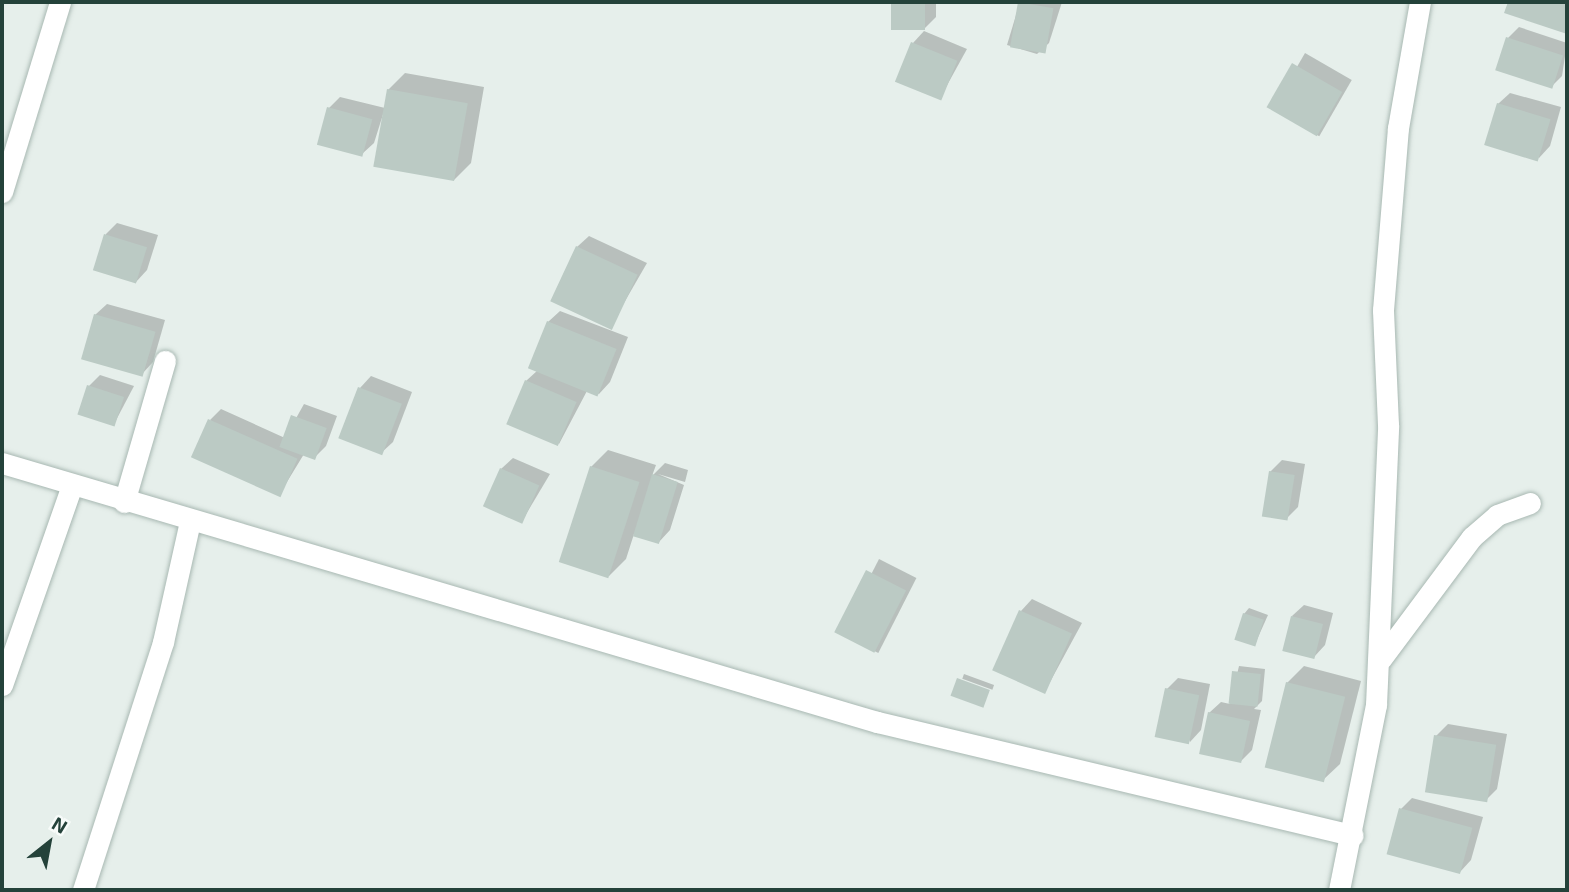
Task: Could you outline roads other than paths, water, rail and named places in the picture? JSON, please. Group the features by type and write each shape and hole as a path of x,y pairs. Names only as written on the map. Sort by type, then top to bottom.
{"street":[{"path":"2,192 60,2"},
{"path":"1339,890 1353,835 1380,661 1388,425 1383,310 1398,128 1420,2"},
{"path":"124,502 165,361"},
{"path":"2,463 71,488 877,722 1353,835"},
{"path":"2,685 71,488"},
{"path":"1380,661 1472,537 1497,515 1530,503"},
{"path":"83,890 163,642 190,521"}]}
